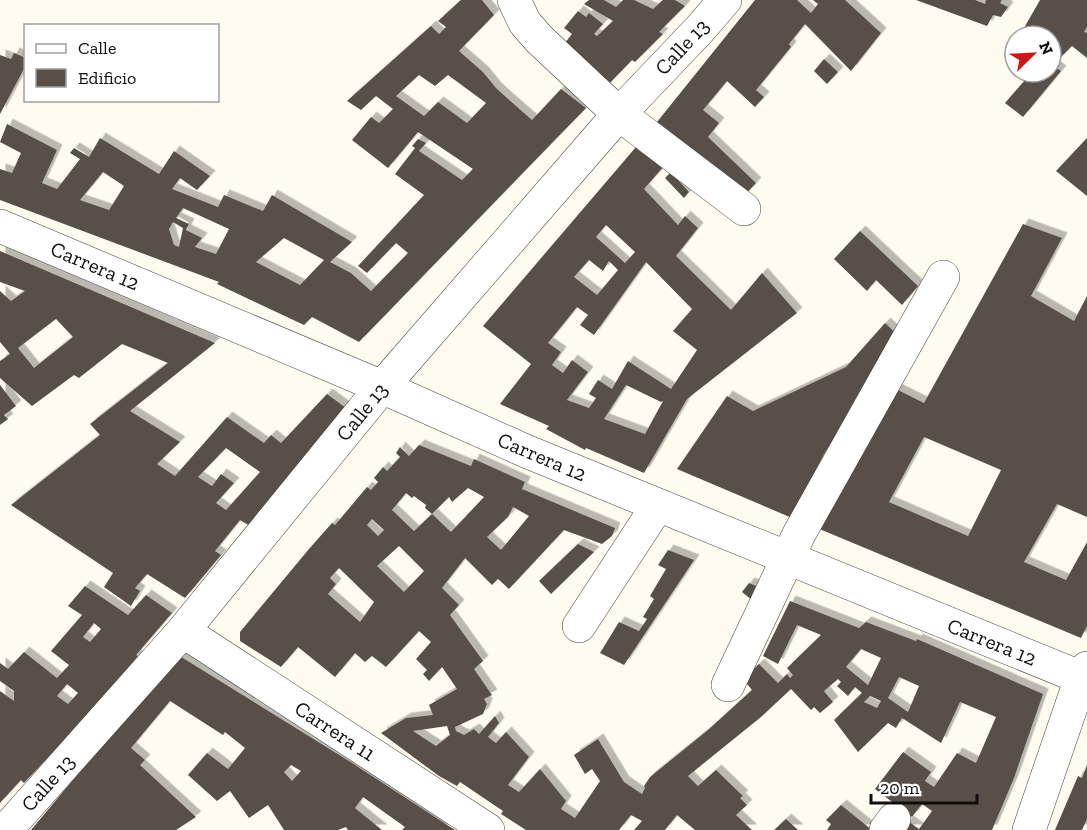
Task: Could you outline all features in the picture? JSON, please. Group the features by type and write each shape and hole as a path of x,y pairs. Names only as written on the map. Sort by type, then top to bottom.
{"street":[{"path":"514,0 525,22 539,39 619,114 744,208"},
{"name":"Calle 13","path":"6,830 183,631 382,387 619,114 700,29 724,0"},
{"name":"Carrera 12","path":"0,226 382,387 528,452 787,558 1085,675"},
{"path":"728,685 799,534 943,278"},
{"path":"579,626 658,505"},
{"name":"Carrera 11","path":"183,631 488,830"},
{"path":"1029,830 1085,675"}],"building":[{"path":"461,0 482,0 494,15 459,51 532,120 561,89 586,108 359,342 312,317 304,325 217,284 219,282 0,200 0,169 12,173 21,153 0,142 7,124 57,150 42,183 57,189 80,159 70,153 74,148 89,157 100,138 159,174 174,151 210,176 197,190 180,178 172,189 218,207 224,195 263,211 272,195 352,242 330,262 351,273 371,291 408,253 396,243 367,273 358,266 424,195 395,174 415,148 412,146 418,139 426,143 419,151 462,180 473,169 418,132 388,168 352,140 371,117 379,123 393,109 376,96 361,110 347,101 431,26 439,34 446,27 438,21","holes":["419,75 435,86 448,75 486,103 467,123 438,102 424,116 396,96","103,172 124,186 109,210 80,200","183,208 229,229 216,254 195,247 202,238 186,230 189,224 176,218","173,222 183,228 179,247 174,245 169,229","284,238 324,260 300,285 256,262"]},
{"path":"589,0 604,0 616,7 623,0 634,0 653,9 663,0 675,0 685,6 659,32 663,34 635,62 632,60 604,89 557,53 572,34 564,28 578,11 586,17 589,13 603,24 594,34 597,36 613,21 584,4"},
{"path":"755,0 797,0 811,13 818,4 813,0 845,0 881,33 851,71 805,24 789,44 791,47 756,90 764,97 755,107 727,81 703,110 719,123 708,137 756,183 741,199 653,127"},
{"path":"916,0 975,0 985,4 986,0 1002,0 1000,3 1008,7 1001,17 993,15 987,26"},
{"path":"1040,0 1087,0 1087,27 1084,32 1087,33 1087,58 1072,46 1063,55 1063,24 1026,24"},
{"path":"14,53 24,57 24,69 0,114 0,55 11,59"},
{"path":"824,59 838,72 827,84 814,71"},
{"path":"1022,84 1050,84 1023,117 1005,103"},
{"path":"1087,138 1087,196 1056,171"},
{"path":"642,140 665,165 644,189 678,225 685,216 698,228 676,256 731,310 762,273 797,313 687,399 644,473 586,448 585,450 546,429 549,426 500,404 531,364 483,326","holes":["606,225 635,252 625,263 596,237","589,260 603,271 609,261 618,270 597,295 574,277","646,262 692,309 673,331 697,350 671,389 628,361 612,389 598,380 589,394 596,398 589,408 567,400 588,372 572,360 563,373 552,365 561,352 548,343 577,307 588,315 580,325 594,335","626,385 663,401 645,434 604,419"]},
{"path":"671,172 689,192 684,198 665,178"},
{"path":"1023,224 1062,238 1031,296 1074,321 1087,296 1087,517 1057,504 1024,562 1066,580 1087,542 1087,626 1081,638 817,528 890,386 924,403","holes":["924,437 1001,470 968,536 889,502"]},
{"path":"860,231 918,286 902,305 876,280 867,291 834,259"},
{"path":"0,251 215,343 130,411 180,442 157,464 175,476 227,417 264,443 271,435 281,443 327,394 346,408 250,526 240,520 215,551 221,555 185,598 147,574 135,588 140,591 131,606 104,587 113,573 11,505 100,435 90,424 168,363 122,344 79,378 74,375 32,406 0,378 0,361 10,354 0,342 0,291 11,301 25,291 0,282","holes":["56,319 73,337 34,368 18,348","226,448 260,472 226,510 216,503 234,483 221,474 212,486 198,477"]},
{"path":"885,323 900,337 824,454 792,518 677,469 727,396 753,411 846,367"},
{"path":"0,385 16,406 4,415 8,419 0,425"},
{"path":"419,445 471,466 474,459 525,482 522,489 615,528 612,536 602,544 564,530 509,589 498,579 492,585 465,558 442,588 459,605 450,615 483,661 474,669 492,695 484,699 487,704 483,714 455,727 456,731 464,735 474,729 479,734 495,716 499,723 488,737 496,743 506,732 529,757 508,785 519,792 540,769 566,801 561,809 575,818 600,781 592,769 585,774 574,755 598,739 624,782 642,794 650,777 708,730 752,690 743,679 759,664 778,683 787,674 790,678 793,675 787,668 821,635 797,625 778,664 763,656 790,601 859,628 866,622 916,641 917,639 1043,694 1014,778 992,830 901,830 908,821 919,829 932,811 922,804 912,817 875,789 903,752 931,772 925,781 934,787 957,753 976,763 996,717 960,702 941,743 902,718 896,728 888,723 858,752 834,720 862,693 855,687 848,696 837,686 841,682 838,679 824,691 833,702 820,713 814,707 811,710 791,689 761,717 688,776 698,786 716,770 743,796 740,798 747,805 736,815 752,830 695,830 677,815 665,830 634,830 642,821 631,815 619,830 526,830 501,814 503,811 460,782 457,786 439,776 381,733 406,718 433,715 429,705 457,689 442,667 429,681 423,674 427,670 416,659 431,642 419,631 386,667 372,656 365,662 355,653 335,677 298,647 281,667 240,641 240,632 309,549 332,523 335,525 367,487 371,490 378,482 374,478 383,467 387,471 400,457 396,453 400,447 409,456","holes":["468,488 484,497 451,532 432,514 449,497 452,502","406,493 426,505 425,508 432,514 414,531 392,510","513,507 529,516 501,550 487,537 508,517","372,519 384,530 378,536 367,525","399,546 424,571 404,592 377,566","339,568 374,602 360,622 328,594 336,584 330,578","861,649 881,658 868,685 846,667","899,677 919,686 908,712 888,698","870,696 881,701 877,708 864,702","447,726 450,735 436,746 413,731"]},
{"path":"578,544 594,552 551,594 539,581"},
{"path":"668,550 694,560 624,665 600,653 619,622 639,631 647,619 643,617 654,599 650,596 666,569 658,565"},
{"path":"749,583 768,591 758,605 742,592"},
{"path":"85,586 128,615 146,595 172,613 95,707 24,783 21,780 0,803 0,691 14,701 14,691 0,681 0,663 8,669 24,652 57,678 69,665 51,651 82,615 68,606","holes":["94,623 101,629 90,642 83,637","67,684 78,693 68,704 57,696"]},
{"path":"178,655 455,830 402,830 405,827 363,797 355,808 382,830 348,830 346,827 338,830 284,830 268,805 249,818 230,791 217,801 188,775 207,753 228,769 245,748 225,732 223,735 170,701 131,748 145,760 140,765 196,817 176,830 31,830","holes":["291,765 301,771 292,781 284,772"]},
{"path":"1087,765 1087,819 1082,830 1055,830 1078,776 1082,778"},
{"path":"841,805 872,830 827,830 831,824 826,820"},
{"path":"786,819 798,830 774,830"}]}
